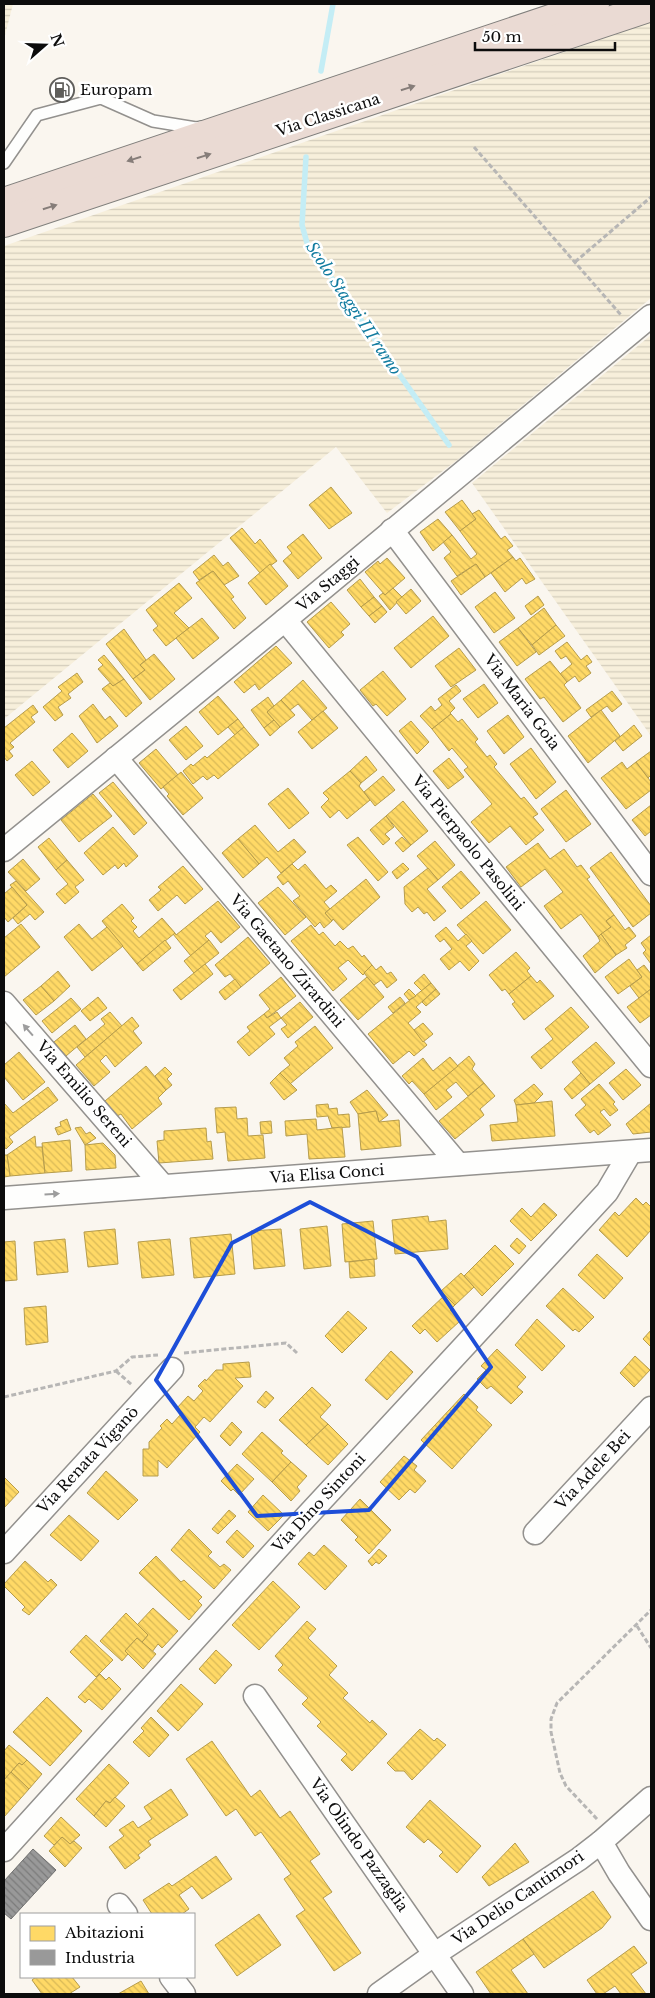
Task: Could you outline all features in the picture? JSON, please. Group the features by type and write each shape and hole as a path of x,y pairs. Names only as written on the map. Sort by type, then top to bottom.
{"highway":[{"name":"Via Classicana","path":"4,202 595,4"},
{"name":"Via Classicana","path":"4,223 651,7"}],"street":[{"name":"Via Staggi","path":"4,850 651,316"},
{"name":"Via Maria Goia","path":"392,530 651,874"},
{"name":"Via Pierpaolo Pasolini","path":"285,620 651,1066"},
{"name":"Via Gaetano Zirardini","path":"116,758 458,1164"},
{"name":"Via Emilio Sereni","path":"4,1003 163,1186"},
{"name":"Via Elisa Conci","path":"4,1198 640,1152"},
{"name":"Via Dino Sintoni","path":"4,1850 294,1530 607,1192 640,1152"},
{"name":"Via Renata Viganò","path":"4,1552 172,1369"},
{"name":"Via Adele Bei","path":"535,1533 651,1408"},
{"name":"Via Olindo Pazzaglia","path":"255,1696 462,1994"},
{"name":"Via Delio Cantimori","path":"379,1994 606,1838 651,1798"},
{"path":"606,1838 619,1873 651,1919"},
{"path":"172,1978 184,1994"}],"lane":[{"path":"4,163 37,115 101,98 153,121 196,128 347,77 374,78"}],"path":[{"path":"474,147 634,330"},
{"path":"574,262 651,197"},
{"path":"606,1838 566,1786 560,1774 551,1732 551,1719 557,1703 637,1626 651,1610"},
{"path":"637,1626 651,1648"}],"highlighted area":[{"path":"310,1202 417,1257 491,1367 369,1510 257,1516 156,1380 232,1243"}],"shaded area":[{"path":"4,4 13,4 4,39"},
{"path":"651,22 651,298 456,461 387,513 336,447 4,719 4,246"},
{"path":"651,335 651,736 472,483"}],"building: Abitazioni":[{"path":"331,487 352,513 329,529 309,505"},
{"path":"462,500 476,519 460,531 445,512"},
{"path":"479,510 501,539 505,536 513,546 507,550 513,557 485,577 476,564 457,576 444,558 451,552 443,542 452,535 471,559 477,554 460,531 476,519 472,514"},
{"path":"438,519 452,535 433,551 420,532"},
{"path":"242,528 255,544 260,539 277,561 260,573 230,538"},
{"path":"303,534 322,558 298,579 283,561 292,553 287,547"},
{"path":"214,555 223,566 228,562 239,576 224,585 213,571 199,580 193,572"},
{"path":"513,557 516,561 520,558 535,579 526,584 522,578 505,592 491,573"},
{"path":"387,558 405,578 385,595 365,572 378,561 380,564"},
{"path":"270,564 288,586 266,605 248,583"},
{"path":"476,564 485,577 461,595 451,581"},
{"path":"213,571 234,597 231,599 246,618 234,629 196,583"},
{"path":"360,579 374,597 361,607 347,590"},
{"path":"179,583 192,598 174,613 189,628 166,646 153,630 158,626 146,610"},
{"path":"393,588 402,597 390,610 379,596 383,593 385,595"},
{"path":"411,589 421,601 406,614 396,602"},
{"path":"495,592 515,618 494,633 475,607"},
{"path":"538,596 544,605 531,615 525,606"},
{"path":"374,597 382,606 369,616 361,607"},
{"path":"331,602 350,624 341,632 344,635 329,648 307,622"},
{"path":"382,606 387,612 375,623 369,616"},
{"path":"544,608 556,625 532,645 518,628"},
{"path":"433,616 449,636 411,668 394,648"},
{"path":"202,618 219,638 193,659 176,638"},
{"path":"556,625 565,636 539,655 532,645"},
{"path":"518,628 536,652 517,666 499,642"},
{"path":"124,629 146,660 140,665 145,670 133,679 106,644"},
{"path":"567,642 581,660 587,655 592,662 586,666 591,673 579,682 575,676 567,682 560,674 572,664 566,656 561,659 555,651"},
{"path":"276,646 292,663 259,690 255,684 244,693 234,682"},
{"path":"459,648 476,670 451,687 435,666"},
{"path":"154,654 175,679 150,700 133,679 145,670 140,665"},
{"path":"104,655 124,679 113,686 98,669 103,665 98,660"},
{"path":"550,661 567,682 564,685 581,708 563,722 544,697 540,699 525,679"},
{"path":"383,671 406,699 387,716 376,704 373,706 360,690"},
{"path":"77,673 83,682 68,694 71,698 58,707 63,715 55,721 43,707 62,691 58,687"},
{"path":"124,679 142,703 126,717 102,689 110,683 113,686"},
{"path":"303,680 327,708 312,720 298,704 290,710 281,700"},
{"path":"484,684 498,703 478,718 463,699"},
{"path":"456,685 461,691 449,701 455,708 451,714 432,729 420,716 431,706 435,711 442,705 438,699"},
{"path":"612,691 622,704 612,712 607,706 591,717 586,710"},
{"path":"218,696 238,719 218,735 199,712"},
{"path":"268,697 274,706 267,712 274,720 264,728 251,710"},
{"path":"281,700 295,715 280,727 267,712"},
{"path":"93,704 105,720 110,716 118,726 97,743 79,716"},
{"path":"33,705 38,712 31,717 35,722 10,743 14,747 9,751 13,756 7,761 4,757 4,728"},
{"path":"601,710 620,736 588,763 568,736"},
{"path":"323,711 338,728 312,749 298,732"},
{"path":"451,714 458,722 462,719 478,739 475,742 487,757 490,755 497,764 494,767 521,799 524,797 538,814 533,817 544,830 526,845 510,826 489,843 471,822 492,804 464,770 468,767 452,748 449,751 432,729"},
{"path":"508,715 524,737 504,754 487,731"},
{"path":"238,719 244,727 235,735 228,727"},
{"path":"274,720 280,727 270,736 264,728"},
{"path":"411,721 429,742 417,754 399,731"},
{"path":"634,725 642,736 623,751 615,741"},
{"path":"186,726 203,746 186,760 169,740"},
{"path":"244,727 259,745 218,779 214,775 207,780 203,776 193,784 183,771 191,764 193,766 205,756 207,758"},
{"path":"72,733 88,751 68,768 53,750"},
{"path":"531,748 556,782 536,799 510,764"},
{"path":"156,749 178,775 161,789 139,763"},
{"path":"651,751 651,775 648,778 636,762"},
{"path":"366,756 377,770 361,783 350,771"},
{"path":"449,758 464,777 448,789 433,771"},
{"path":"32,761 50,782 33,796 15,775"},
{"path":"622,762 627,769 636,762 651,782 651,790 626,809 601,778"},
{"path":"350,771 361,783 359,786 370,800 347,819 339,810 330,818 321,807 329,799 323,793"},
{"path":"181,772 203,798 183,815 167,796 169,794 163,787"},
{"path":"383,776 395,790 375,806 364,792"},
{"path":"113,782 147,823 134,835 99,793"},
{"path":"288,788 309,813 289,829 268,804"},
{"path":"566,790 591,824 566,842 541,809"},
{"path":"93,794 112,816 79,842 61,820"},
{"path":"403,801 428,831 411,845 386,816"},
{"path":"651,805 651,831 645,836 632,820"},
{"path":"386,816 394,827 385,834 390,839 383,845 370,830"},
{"path":"255,825 278,852 294,839 306,852 281,873 267,857 259,864 238,839"},
{"path":"113,827 138,856 126,867 124,863 118,869 115,865 103,875 84,853"},
{"path":"358,837 388,872 378,881 347,845"},
{"path":"402,837 411,845 403,852 395,843"},
{"path":"49,838 67,860 56,870 38,847"},
{"path":"238,839 259,864 243,878 222,853"},
{"path":"435,841 455,865 438,880 417,856"},
{"path":"538,843 550,859 564,849 577,867 581,865 590,877 587,879 614,915 606,921 611,927 598,937 581,914 561,929 544,906 563,892 545,869 521,887 506,867"},
{"path":"611,852 651,906 651,913 633,927 590,868"},
{"path":"23,859 40,879 26,891 8,872"},
{"path":"67,860 84,880 75,887 79,892 65,904 56,894 68,884 56,870"},
{"path":"403,863 409,869 397,879 392,872"},
{"path":"292,864 298,870 305,864 326,889 331,885 337,891 324,902 330,909 325,913 332,921 324,928 320,922 315,927 293,901 300,896 288,881 283,885 277,877"},
{"path":"183,866 203,889 185,904 177,895 158,911 149,900 161,890 158,887"},
{"path":"428,868 438,880 427,889 446,911 434,921 427,912 424,914 418,907 412,912 405,904 404,887"},
{"path":"461,871 480,893 461,909 442,887"},
{"path":"366,879 380,897 343,930 325,913"},
{"path":"16,881 44,912 35,920 30,914 18,924 13,918 27,905 10,885"},
{"path":"12,887 27,905 8,922 4,917 4,894"},
{"path":"278,887 306,917 285,935 258,903"},
{"path":"218,901 240,927 221,943 211,931 205,936 209,940 191,956 173,934 175,933 176,935"},
{"path":"486,901 511,930 483,954 457,925"},
{"path":"122,904 134,918 131,921 137,927 133,931 139,938 162,918 175,933 137,964 102,921"},
{"path":"614,915 625,930 629,927 636,936 625,945 627,948 616,955 601,934 611,927 606,921"},
{"path":"21,924 40,947 4,977 4,938"},
{"path":"79,924 92,939 107,927 123,946 92,971 64,937"},
{"path":"311,925 319,935 323,932 335,946 340,941 348,949 353,946 372,965 363,975 348,960 338,968 347,979 333,991 291,941"},
{"path":"446,927 458,941 466,934 472,941 466,946 479,961 469,971 460,961 449,970 440,959 452,949 444,939 440,942 435,936"},
{"path":"601,934 616,955 595,973 583,956 600,941 598,937"},
{"path":"651,935 651,964 643,953 646,950 641,943"},
{"path":"248,937 270,963 241,987 230,974 225,977 215,965"},
{"path":"165,940 171,948 143,971 137,964"},
{"path":"209,940 219,953 194,973 184,961"},
{"path":"516,952 530,968 527,971 531,976 509,994 505,989 502,991 489,975"},
{"path":"629,959 642,977 618,994 605,977"},
{"path":"205,964 213,974 181,1000 173,990"},
{"path":"372,965 376,970 381,966 387,974 391,972 397,980 387,988 381,980 374,985 364,973"},
{"path":"644,965 651,974 651,989 639,998 630,986 642,977 637,970"},
{"path":"58,971 70,986 54,1001 41,986"},
{"path":"424,974 431,983 422,991 414,983"},
{"path":"531,976 537,983 540,980 554,996 524,1020 512,1004 515,1002 509,994"},
{"path":"281,977 296,996 267,1018 264,1014 270,1009 259,995"},
{"path":"367,977 384,997 358,1020 340,1000"},
{"path":"235,979 241,987 225,1000 219,992"},
{"path":"431,983 436,989 416,1007 421,1012 408,1023 427,1045 414,1056 409,1051 393,1064 368,1034"},
{"path":"41,986 54,1001 36,1015 23,1000"},
{"path":"409,989 416,996 409,1000 404,994"},
{"path":"436,989 440,994 426,1006 422,1002"},
{"path":"651,989 651,1015 640,1023 627,1007"},
{"path":"98,997 107,1008 90,1021 81,1011"},
{"path":"400,997 405,1003 393,1013 388,1007"},
{"path":"71,998 81,1009 52,1033 42,1021"},
{"path":"300,1002 313,1017 288,1038 281,1029 287,1025 281,1018"},
{"path":"571,1007 589,1027 541,1069 531,1057 553,1039 545,1029"},
{"path":"110,1012 122,1026 85,1057 77,1047 105,1024 101,1019"},
{"path":"277,1012 281,1018 269,1027 275,1034 249,1056 237,1042 250,1031 247,1027 264,1014 267,1018"},
{"path":"132,1017 139,1026 133,1031 142,1043 115,1067 106,1055 100,1061 110,1072 94,1086 76,1065"},
{"path":"423,1023 433,1034 423,1042 414,1030"},
{"path":"75,1025 86,1039 66,1056 54,1042"},
{"path":"315,1026 333,1048 290,1084 280,1073 290,1065 284,1058 298,1046 295,1042"},
{"path":"596,1042 615,1063 590,1084 572,1062"},
{"path":"19,1052 45,1082 23,1100 4,1077 4,1065"},
{"path":"469,1056 475,1064 472,1069 484,1083 468,1096 456,1082 446,1090 452,1097 436,1110 424,1094"},
{"path":"450,1057 458,1066 424,1094 412,1081 409,1084 402,1076 423,1058 433,1071"},
{"path":"146,1066 166,1090 158,1098 162,1104 132,1129 121,1114 117,1116 105,1101"},
{"path":"165,1067 172,1074 167,1079 172,1085 166,1090 155,1076"},
{"path":"626,1069 641,1085 623,1100 609,1083"},
{"path":"280,1073 297,1090 284,1100 270,1083"},
{"path":"581,1073 590,1084 572,1099 564,1089"},
{"path":"484,1083 495,1096 480,1109 484,1115 455,1139 439,1121"},
{"path":"534,1084 543,1094 534,1103 516,1105 514,1100"},
{"path":"599,1084 615,1102 613,1104 618,1110 610,1116 604,1109 600,1112 611,1125 598,1135 594,1130 590,1133 575,1115 586,1105 581,1099"},
{"path":"48,1087 58,1100 9,1137 13,1142 6,1149 4,1146 4,1103 13,1113"},
{"path":"367,1090 388,1115 379,1122 376,1111 358,1114 350,1102"},
{"path":"552,1101 555,1136 492,1141 490,1125 518,1122 516,1105"},
{"path":"651,1103 651,1132 633,1134 626,1124"},
{"path":"328,1104 329,1109 337,1108 338,1115 349,1114 350,1127 332,1128 328,1116 317,1117 316,1105"},
{"path":"236,1107 237,1119 247,1118 248,1136 263,1135 265,1158 228,1161 225,1132 217,1133 215,1108"},
{"path":"376,1111 379,1122 399,1120 401,1146 361,1150 358,1114"},
{"path":"67,1119 71,1130 58,1135 55,1128 61,1126 60,1122"},
{"path":"316,1119 317,1130 342,1127 345,1157 309,1159 307,1134 286,1136 285,1121"},
{"path":"271,1121 272,1133 261,1134 260,1122"},
{"path":"81,1127 86,1134 90,1132 96,1138 85,1145 75,1128"},
{"path":"206,1128 207,1142 211,1141 213,1159 159,1163 157,1141 164,1140 164,1131"},
{"path":"35,1136 36,1147 42,1147 45,1173 10,1176 7,1155"},
{"path":"70,1140 72,1171 45,1173 42,1143"},
{"path":"103,1143 115,1155 116,1168 86,1170 85,1145"},
{"path":"4,1155 7,1155 10,1176 4,1177"},
{"path":"636,1198 643,1205 646,1202 651,1207 651,1230 627,1257 599,1230 615,1212 619,1216"},
{"path":"544,1203 557,1215 531,1241 510,1221 522,1208 531,1217"},
{"path":"428,1216 429,1222 446,1220 448,1249 395,1254 392,1220"},
{"path":"373,1221 377,1259 345,1262 342,1224"},
{"path":"327,1226 331,1266 304,1269 300,1229"},
{"path":"115,1229 118,1264 88,1267 84,1232"},
{"path":"281,1229 285,1266 254,1269 251,1231"},
{"path":"231,1234 235,1274 194,1278 190,1238"},
{"path":"517,1238 526,1246 519,1254 510,1246"},
{"path":"65,1239 68,1272 37,1275 34,1242"},
{"path":"170,1239 174,1275 142,1278 138,1242"},
{"path":"15,1241 17,1280 4,1281 4,1242"},
{"path":"495,1245 514,1264 482,1296 464,1276"},
{"path":"597,1254 623,1278 604,1299 578,1275"},
{"path":"374,1259 375,1276 350,1278 349,1262"},
{"path":"461,1273 474,1287 455,1305 441,1291"},
{"path":"563,1288 594,1317 579,1332 575,1329 573,1331 546,1306"},
{"path":"445,1295 455,1305 450,1310 460,1321 437,1342 425,1329 420,1334 412,1326"},
{"path":"46,1306 48,1342 26,1345 24,1308"},
{"path":"348,1311 367,1328 342,1353 325,1336"},
{"path":"537,1319 565,1346 542,1371 515,1345"},
{"path":"651,1330 651,1347 643,1339"},
{"path":"497,1349 526,1377 517,1387 523,1392 511,1404 491,1386 487,1389 477,1379 486,1370 481,1366"},
{"path":"391,1351 413,1372 387,1400 365,1380"},
{"path":"635,1356 650,1370 634,1387 620,1373"},
{"path":"249,1362 251,1377 235,1378 243,1386 210,1422 204,1417 195,1427 200,1432 167,1468 158,1460 158,1476 143,1476 143,1449 149,1449 149,1442 162,1428 160,1426 167,1419 172,1424 181,1414 176,1409 188,1396 194,1401 203,1391 198,1386 205,1379 206,1381 216,1370 223,1370 223,1364"},
{"path":"312,1387 331,1405 320,1417 328,1424 306,1445 279,1420"},
{"path":"266,1391 274,1398 265,1408 257,1402"},
{"path":"464,1394 478,1407 476,1410 492,1425 452,1469 421,1440"},
{"path":"232,1422 242,1432 230,1446 220,1436"},
{"path":"328,1424 348,1444 328,1465 306,1445"},
{"path":"262,1432 283,1451 281,1453 291,1462 272,1482 242,1454"},
{"path":"404,1456 417,1466 414,1470 426,1481 415,1493 410,1489 399,1500 380,1482"},
{"path":"291,1462 307,1476 297,1487 300,1491 291,1501 272,1482"},
{"path":"237,1464 254,1479 239,1495 233,1489 231,1491 221,1481"},
{"path":"106,1471 138,1500 118,1520 87,1493"},
{"path":"4,1477 19,1492 4,1508"},
{"path":"263,1495 284,1515 268,1531 248,1512"},
{"path":"360,1499 391,1530 369,1554 355,1540 358,1537 341,1520"},
{"path":"229,1510 236,1516 218,1534 212,1529"},
{"path":"69,1515 99,1541 81,1561 50,1535"},
{"path":"189,1529 212,1552 208,1556 220,1567 224,1564 231,1570 214,1589 171,1550"},
{"path":"237,1530 254,1546 243,1558 226,1542"},
{"path":"324,1545 347,1566 325,1590 298,1564 309,1552 314,1556"},
{"path":"379,1549 387,1556 379,1564 376,1562 372,1566 368,1561"},
{"path":"156,1556 181,1582 184,1580 202,1597 198,1601 202,1605 189,1620 139,1573"},
{"path":"25,1561 48,1582 51,1579 57,1585 29,1615 22,1610 25,1607 4,1586"},
{"path":"273,1581 300,1607 259,1650 232,1625"},
{"path":"153,1608 178,1631 162,1648 158,1644 152,1652 142,1642 148,1635 137,1625"},
{"path":"126,1613 148,1635 142,1642 137,1638 125,1651 128,1654 122,1661 100,1641"},
{"path":"307,1621 316,1629 308,1638 337,1666 329,1675 348,1693 343,1698 370,1723 372,1720 387,1734 352,1771 341,1760 347,1754 317,1726 321,1722 302,1704 308,1698 278,1670 283,1665 275,1656"},
{"path":"86,1635 113,1660 96,1677 70,1652"},
{"path":"137,1638 156,1654 143,1669 125,1651"},
{"path":"216,1650 232,1665 215,1684 199,1669"},
{"path":"100,1674 106,1680 109,1677 121,1689 102,1710 89,1699 85,1703 78,1697"},
{"path":"181,1684 203,1704 178,1731 157,1711"},
{"path":"47,1697 82,1731 50,1766 13,1732"},
{"path":"151,1717 169,1735 149,1757 133,1742 144,1731 141,1728"},
{"path":"420,1729 434,1741 437,1738 446,1745 412,1780 404,1771 395,1771 387,1763"},
{"path":"212,1741 251,1797 260,1790 280,1818 290,1811 320,1854 310,1861 332,1892 323,1898 361,1953 334,1971 296,1916 305,1910 284,1879 291,1874 261,1832 255,1836 236,1809 226,1816 186,1759"},
{"path":"9,1745 27,1760 22,1765 19,1763 4,1780 4,1751"},
{"path":"27,1760 42,1774 29,1789 11,1772 19,1763 22,1765"},
{"path":"109,1764 129,1783 110,1803 106,1801 94,1816 76,1799"},
{"path":"11,1772 29,1789 4,1817 4,1780"},
{"path":"171,1789 188,1815 148,1841 151,1845 138,1855 140,1858 125,1869 109,1847 124,1836 119,1830 133,1821 138,1828 152,1819 144,1807"},
{"path":"115,1797 125,1806 106,1827 94,1816 106,1801 110,1803"},
{"path":"430,1800 481,1846 457,1873 439,1856 443,1852 428,1839 424,1843 406,1827"},
{"path":"61,1817 80,1835 70,1844 62,1837 54,1845 44,1836"},
{"path":"62,1837 70,1844 74,1841 82,1848 65,1867 49,1851"},
{"path":"515,1843 529,1862 489,1886 482,1877"},
{"path":"216,1856 232,1879 202,1899 192,1886 179,1895 189,1909 183,1913 151,1913 143,1900 169,1883 172,1886"},
{"path":"593,1891 611,1917 602,1928 544,1968 523,1939"},
{"path":"259,1914 281,1945 237,1976 215,1945"},
{"path":"523,1939 534,1954 511,1970 528,1994 491,1994 476,1972"},
{"path":"634,1946 647,1963 631,1974 646,1994 621,1994 615,1986 603,1994 597,1994 587,1980"},
{"path":"35,1978 73,1978 80,1987 69,1994 42,1994 32,1980"},
{"path":"141,1981 149,1994 118,1994"}],"building: Industria":[{"path":"33,1849 56,1870 11,1919 4,1913 4,1881"}],"waterway":[{"path":"321,71 333,4"},
{"name":"Scolo Staggi III ramo","path":"306,157 302,225 307,243 449,445"}],"place":[{"name":"Europam","path":"62,90"}]}
